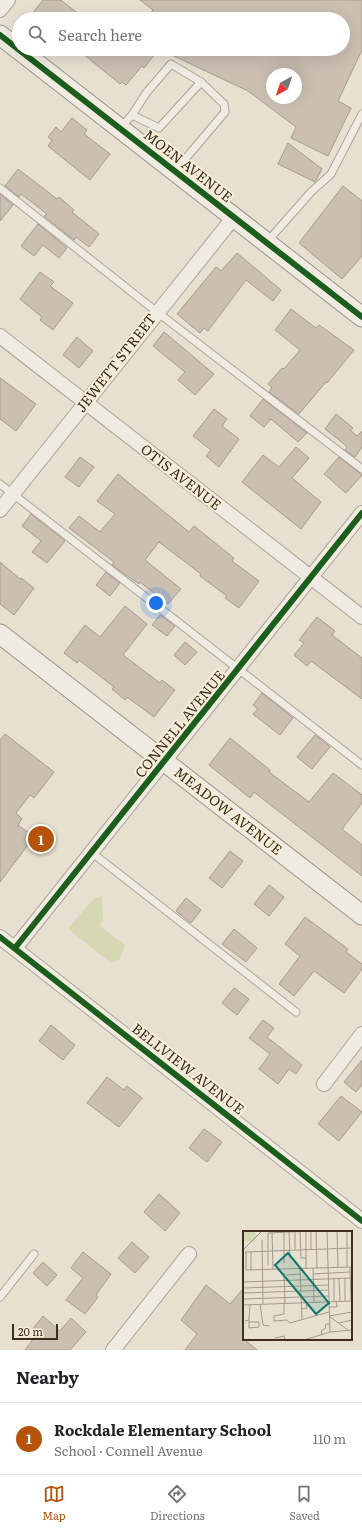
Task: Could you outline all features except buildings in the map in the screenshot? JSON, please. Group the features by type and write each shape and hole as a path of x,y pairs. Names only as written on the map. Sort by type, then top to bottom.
{"street":[{"path":"0,10 8,0"},
{"name":"MOEN AVENUE","path":"0,35 12,43"},
{"name":"MOEN AVENUE","path":"31,56 126,121 175,171 362,317"},
{"name":"JEWETT STREET","path":"0,510 234,217"},
{"name":"OTIS AVENUE","path":"0,336 84,403 362,617"},
{"name":"CONNELL AVENUE","path":"15,948 362,513"},
{"name":"MEADOW AVENUE","path":"0,634 362,915"},
{"name":"BELLVIEW AVENUE","path":"0,937 362,1221"},
{"path":"324,1084 362,1034"},
{"path":"113,1350 189,1254"}],"lane":[{"path":"175,171 225,112 224,104 201,82 171,64 147,92 126,121 159,128 201,82"},
{"path":"267,242 311,192 331,174 362,114"},
{"path":"0,188 157,312 362,469"},
{"path":"0,484 362,765"},
{"path":"92,852 296,1012"},
{"path":"0,1297 34,1254"}],"green space":[{"path":"102,896 103,919 100,926 125,945 120,959 111,963 68,929 94,898"}],"cycle path":[{"path":"0,35 12,44"},
{"path":"27,56 362,317"},
{"path":"15,948 362,513"},
{"path":"0,937 362,1221"}],"place":[{"name":"Rockdale Elementary School","path":"41,839"}]}
